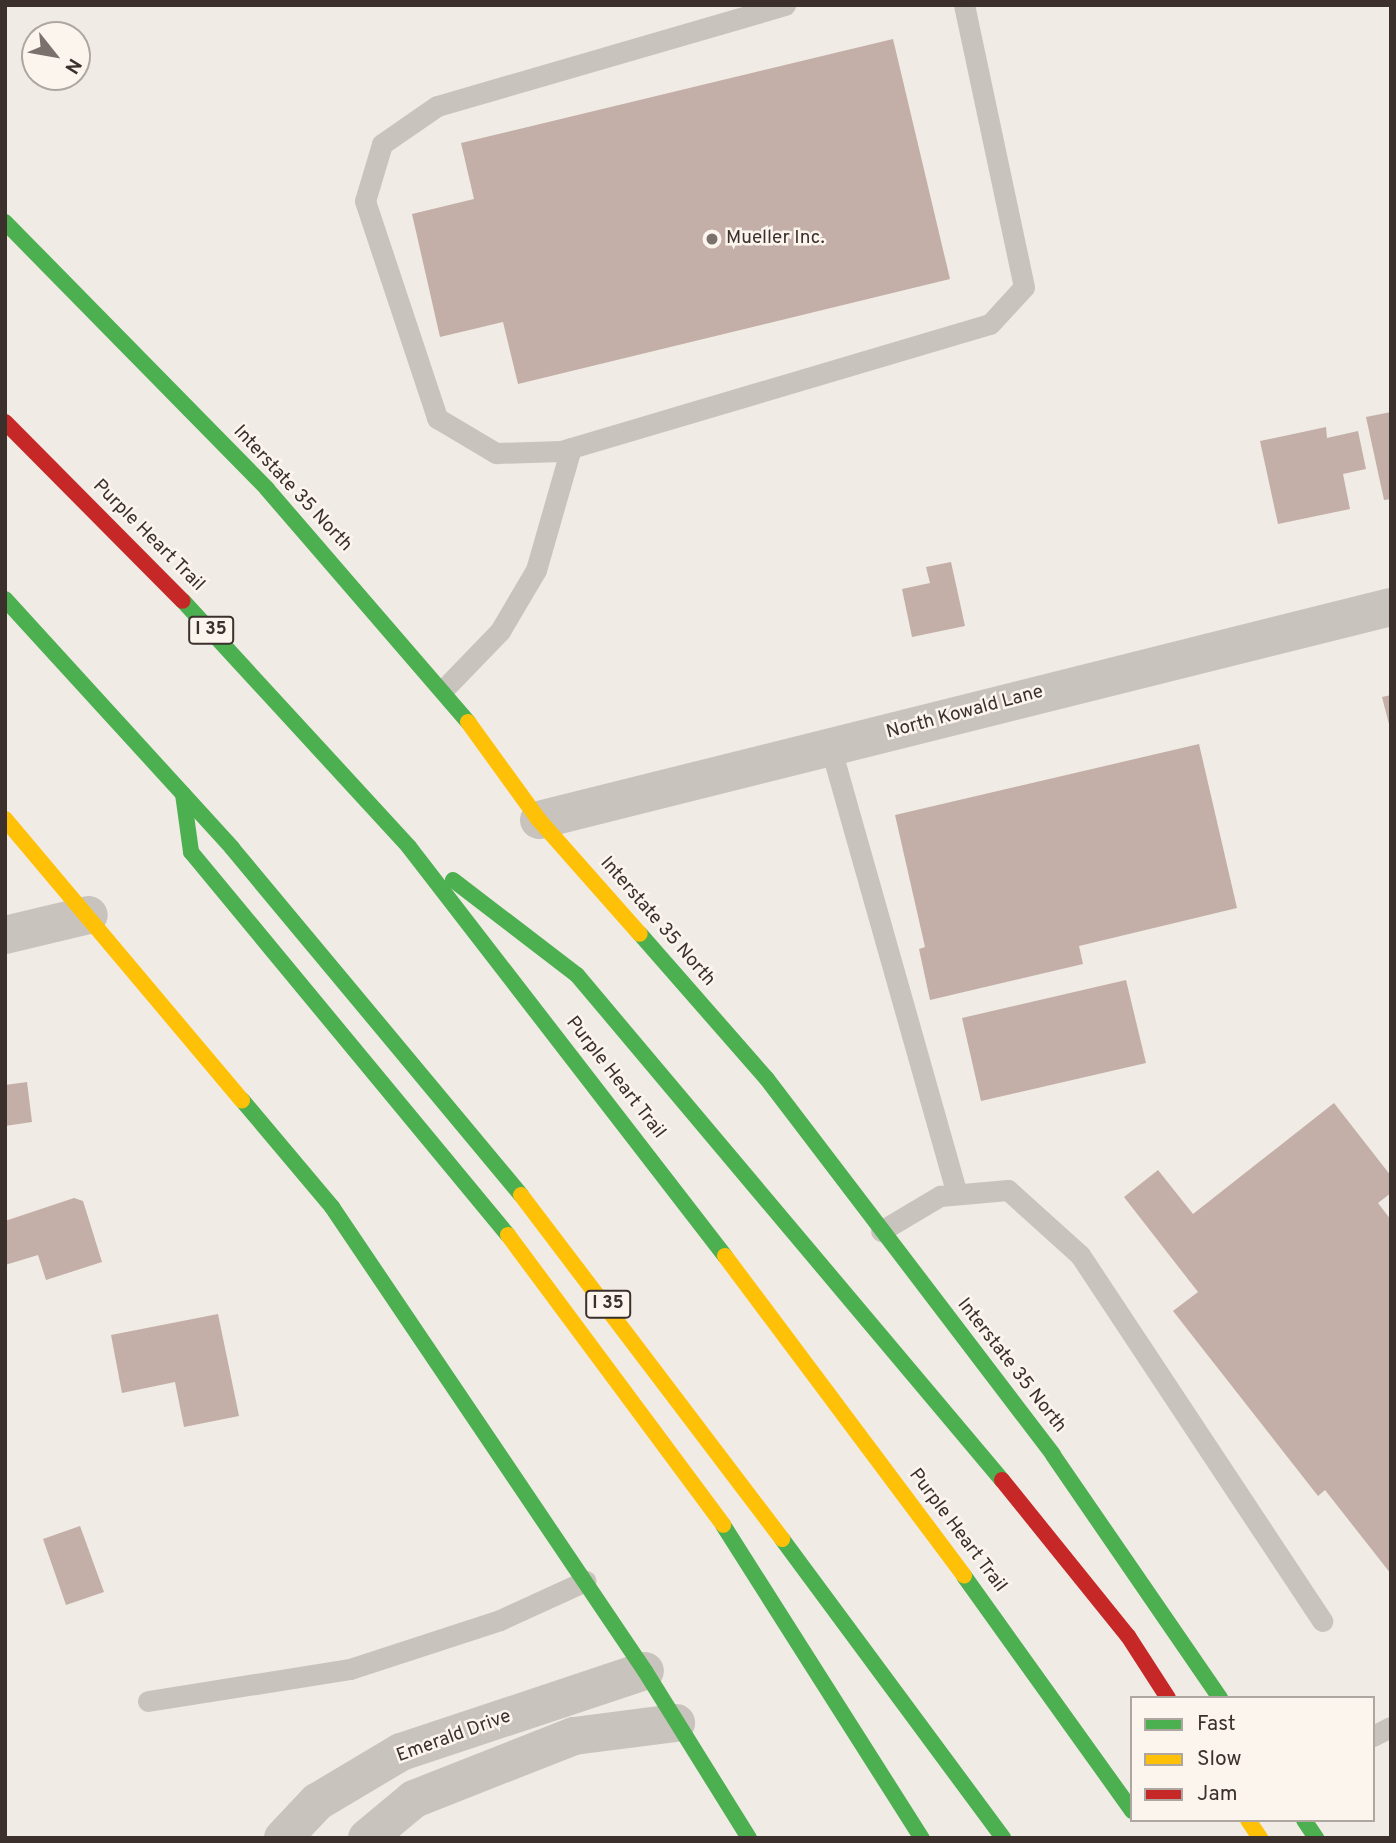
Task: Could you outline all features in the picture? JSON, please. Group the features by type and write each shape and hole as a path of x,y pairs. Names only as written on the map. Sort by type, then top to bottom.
{"main road":[{"name":"Interstate 35 North","path":"5,222 267,489 444,689 539,820 767,1079 1053,1455 1219,1696"},
{"name":"Purple Heart Trail","path":"5,422 199,617 409,847 694,1214 1057,1700 1130,1808"},
{"name":"I 35","path":"5,599 183,794 579,1265 1003,1838"},
{"path":"183,794 191,852 544,1278 726,1528 922,1838"},
{"path":"5,819 89,915 332,1207 645,1671 749,1838"},
{"path":"409,847 578,975 940,1404 1128,1636 1167,1696"},
{"path":"1249,1822 1260,1838"},
{"path":"1305,1822 1316,1838"}],"street":[{"name":"North Kowald Lane","path":"539,820 1391,607"},
{"path":"5,935 89,915"},
{"name":"Emerald Drive","path":"283,1838 317,1802 401,1752 645,1671"},
{"path":"367,1838 414,1799 574,1736 676,1724"}],"lane":[{"path":"785,5 436,106 382,144 365,201 437,418 496,453 571,448 990,324 1024,287 964,5"},
{"path":"444,689 500,631 536,570 571,448"},
{"path":"831,749 957,1193"},
{"path":"881,1231 957,1193 1008,1190 1080,1255 1322,1621"},
{"path":"148,1701 350,1669 500,1620 585,1581"},
{"path":"1375,1736 1391,1727"}],"building":[{"name":"Mueller Inc.","path":"893,39 950,279 518,384 503,322 440,337 412,214 474,199 461,143"},
{"path":"1391,412 1391,499 1384,500 1366,417"},
{"path":"1326,427 1327,438 1358,431 1366,469 1343,474 1350,509 1278,524 1260,441"},
{"path":"951,562 965,626 912,637 902,589 930,583 926,567"},
{"path":"1391,695 1391,728 1390,728 1382,697"},
{"path":"1199,744 1237,908 1079,946 1083,964 930,1000 919,949 925,947 895,815"},
{"path":"1126,980 1146,1063 981,1101 962,1018"},
{"path":"27,1082 32,1122 5,1126 5,1085"},
{"path":"1334,1103 1391,1176 1391,1193 1378,1203 1391,1220 1391,1574 1325,1490 1318,1496 1173,1311 1198,1292 1124,1197 1158,1170 1193,1214"},
{"path":"74,1198 83,1201 102,1262 46,1280 38,1255 5,1265 5,1221"},
{"path":"218,1314 239,1416 184,1427 175,1382 122,1393 111,1335"},
{"path":"80,1526 104,1592 66,1605 43,1539"}],"traffic: fast":[{"path":"5,222 267,489 468,722"},
{"path":"5,599 232,848 521,1195"},
{"path":"183,601 409,847 725,1256"},
{"path":"183,794 191,852 508,1235"},
{"path":"453,880 577,975 1002,1480"},
{"path":"640,934 767,1079 1053,1455 1219,1696"},
{"path":"242,1100 332,1207 645,1671 749,1838"},
{"path":"723,1525 922,1838"},
{"path":"782,1539 1003,1838"},
{"path":"964,1576 1130,1808"},
{"path":"1305,1822 1316,1838"}],"traffic: slow":[{"path":"468,722 539,820 640,934"},
{"path":"5,819 242,1100"},
{"path":"521,1195 782,1539"},
{"path":"508,1235 723,1525"},
{"path":"725,1256 964,1576"},
{"path":"1249,1822 1260,1838"}],"traffic: jam":[{"path":"5,422 183,601"},
{"path":"1002,1480 1128,1636 1167,1696"}],"place":[{"name":"Mueller Inc.","path":"712,239"}]}
